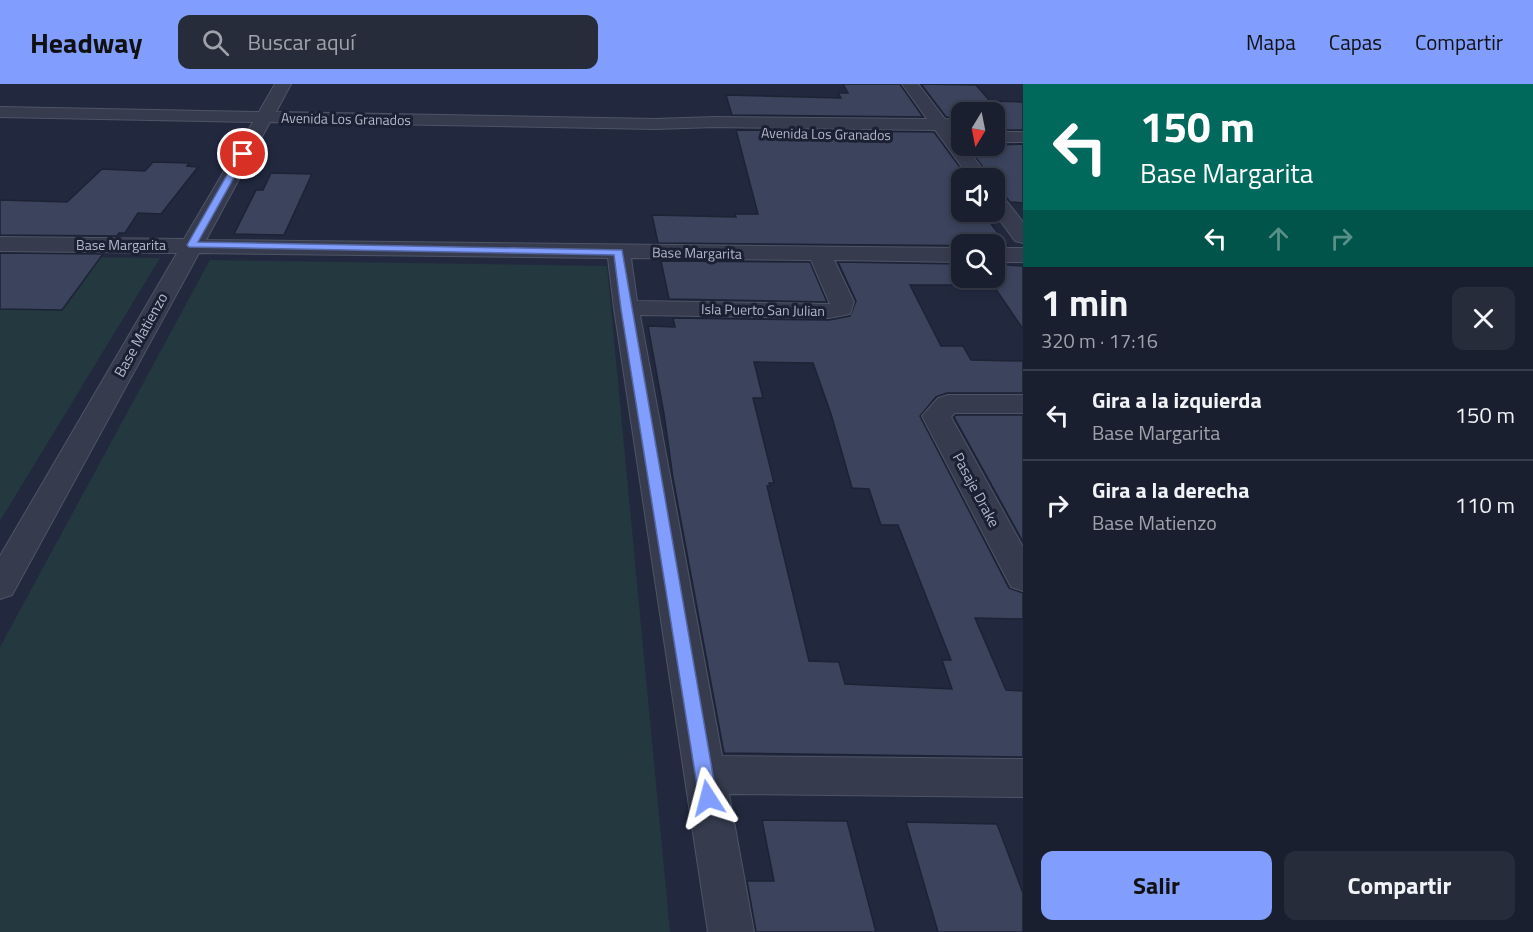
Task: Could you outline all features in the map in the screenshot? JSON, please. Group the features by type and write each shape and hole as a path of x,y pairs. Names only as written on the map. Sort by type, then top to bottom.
{"street":[{"name":"Base Matienzo","path":"0,586 283,84"},
{"path":"910,84 951,128"},
{"name":"Avenida Los Granados","path":"0,112 655,124 716,132 951,130"},
{"path":"1005,126 1023,126"},
{"path":"1005,137 1023,137"},
{"path":"1005,212 1023,236"},
{"name":"Base Margarita","path":"0,244 951,255"},
{"path":"619,252 626,309 730,932"},
{"name":"Isla Puerto San Julian","path":"626,309 829,311 841,309 842,302 820,254"},
{"path":"1005,255 1023,255"},
{"name":"Pasaje Drake","path":"1023,404 948,404 936,416 1023,578"},
{"path":"704,775 1023,778"}],"shaded area":[{"path":"0,256 160,258 0,521"},
{"path":"210,260 607,266 670,932 0,932 0,647"}],"building":[{"path":"843,84 900,84 923,117 732,115 726,95 841,98 838,93 848,93"},
{"path":"921,84 976,85 990,101 1023,102 1023,130 1005,130 1005,102 951,102 951,117 946,117"},
{"path":"736,130 934,132 961,168 951,168 951,222 990,222 999,234 951,234 951,246 658,243 652,215 736,217 735,214 758,214"},
{"path":"1023,144 1023,203 1010,202 1005,196 1005,168 984,168 974,156 1005,156 1005,145"},
{"path":"153,162 189,163 187,166 198,167 161,214 138,213 125,233 119,233 117,236 0,235 0,200 67,202 102,169 145,171"},
{"path":"271,173 312,174 284,235 234,234 256,190 263,190"},
{"path":"0,253 103,254 62,310 0,309"},
{"path":"661,261 810,262 827,302 669,299"},
{"path":"838,262 951,264 951,285 910,285 941,346 963,346 971,360 1023,361 1023,393 947,393 936,397 920,416 1009,588 1023,593 1023,619 975,618 1006,690 1023,691 1023,757 724,753 673,478 648,326 675,327 673,318 829,320 850,316 856,301","holes":["754,362 813,363 831,414 852,488 869,489 881,525 898,525 951,660 942,660 952,689 845,684 839,662 809,661 767,486 770,486 769,483 774,483 753,398 763,398"]},
{"path":"1005,265 1023,266 1023,329 995,288 1005,288"},
{"path":"956,415 1023,415 1023,542 954,417"},
{"path":"762,820 847,821 876,932 756,932 747,881 774,881"},
{"path":"906,822 997,824 1023,893 1023,932 938,932"}],"route":[{"path":"243,154 192,245 619,252 626,309 708,798"}]}
